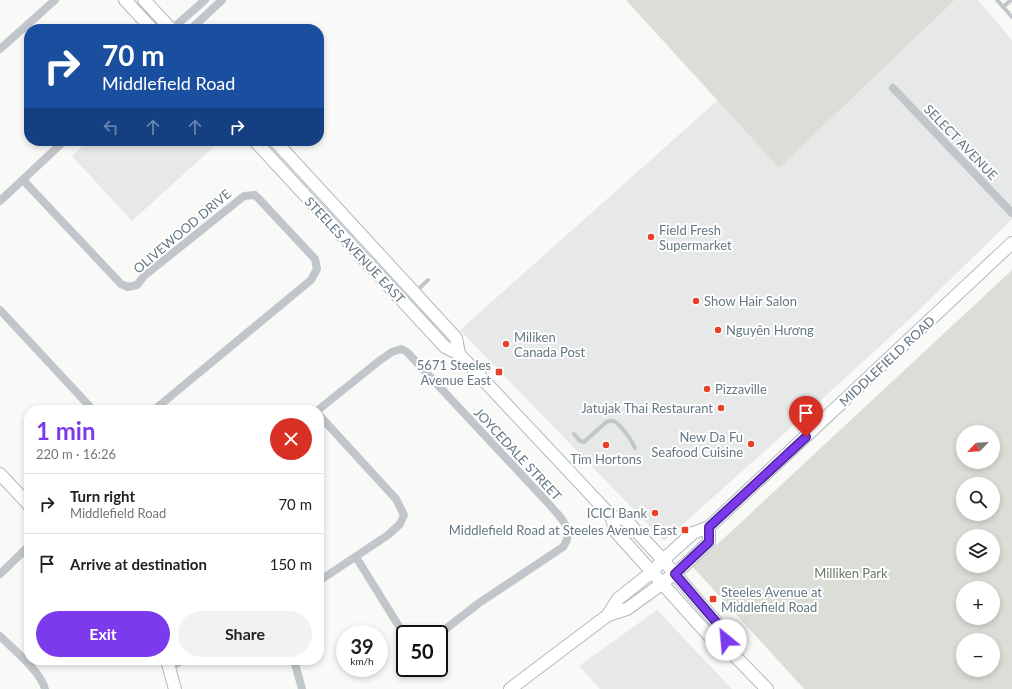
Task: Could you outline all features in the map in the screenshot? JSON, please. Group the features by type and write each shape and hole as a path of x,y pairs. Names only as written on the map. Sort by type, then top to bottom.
{"main road":[{"path":"125,0 147,24"},
{"path":"144,0 167,24"},
{"name":"STEELES AVENUE EAST","path":"260,146 445,347 459,354 611,516 616,532 713,640 728,650 767,689"},
{"name":"STEELES AVENUE EAST","path":"280,146 456,338 459,354"},
{"name":"MIDDLEFIELD ROAD","path":"608,615 618,599 652,572 693,533 709,527 1012,243"},
{"path":"0,474 24,500"},
{"name":"STEELES AVENUE EAST","path":"611,516 626,520 663,560 723,630 728,650"},
{"name":"MIDDLEFIELD ROAD","path":"510,689 608,615 627,609 675,574 709,542 709,527"},
{"path":"168,665 175,689"}],"street":[{"path":"28,24 55,0"},
{"path":"178,24 205,0"},
{"path":"197,24 222,0"},
{"path":"0,49 24,28"},
{"name":"SELECT AVENUE","path":"893,88 1012,213"},
{"path":"0,201 59,146"},
{"name":"OLIVEWOOD DRIVE","path":"24,180 121,284 128,287 137,285 144,276 244,196 254,195 259,199 315,259 317,270 312,280 160,405"},
{"path":"0,310 88,405"},
{"name":"JOYCEDALE STREET","path":"324,405 373,365 392,352 401,350 407,352 547,502 568,530 567,541 563,547 479,603 448,627"},
{"path":"324,420 396,499 404,515 400,524 388,535 324,578"},
{"path":"0,574 24,551"},
{"path":"356,557 398,625"},
{"path":"0,636 24,660"},
{"path":"29,665 44,684 45,689"},
{"path":"295,665 302,689"}],"lane":[{"path":"997,0 1012,17"},
{"path":"1003,7 1011,0"},
{"path":"404,303 428,280"},
{"path":"574,434 580,441 584,442 604,424 612,421 617,424 632,440 635,448"}],"shaded area":[{"path":"955,0 978,0 1012,40 1012,219 912,317 664,541 460,330 718,100 779,168"},
{"path":"83,146 214,146 132,221 72,156"},
{"path":"657,610 732,689 600,689 579,666"}],"green space":[{"path":"626,0 955,0 779,168"},
{"name":"Milliken Park","path":"1012,270 1012,689 804,689 693,567"}],"place":[{"name":"Field Fresh Supermarket","path":"651,237"},
{"name":"Show Hair Salon","path":"696,301"},
{"name":"Nguyên Hương","path":"718,330"},
{"name":"Miliken Canada Post","path":"506,344"},
{"name":"5671 Steeles Avenue East","path":"499,372"},
{"name":"Pizzaville","path":"707,389"},
{"name":"Jatujak Thai Restaurant","path":"721,408"},
{"name":"New Da Fu Seafood Cuisine","path":"751,444"},
{"name":"Tim Hortons","path":"606,445"},
{"name":"ICICI Bank","path":"655,513"},
{"name":"Middlefield Road at Steeles Avenue East","path":"685,530"},
{"name":"Steeles Avenue at Middlefield Road","path":"713,599"}],"route":[{"path":"726,640 723,630 675,574 709,542 709,527 806,437"}]}
